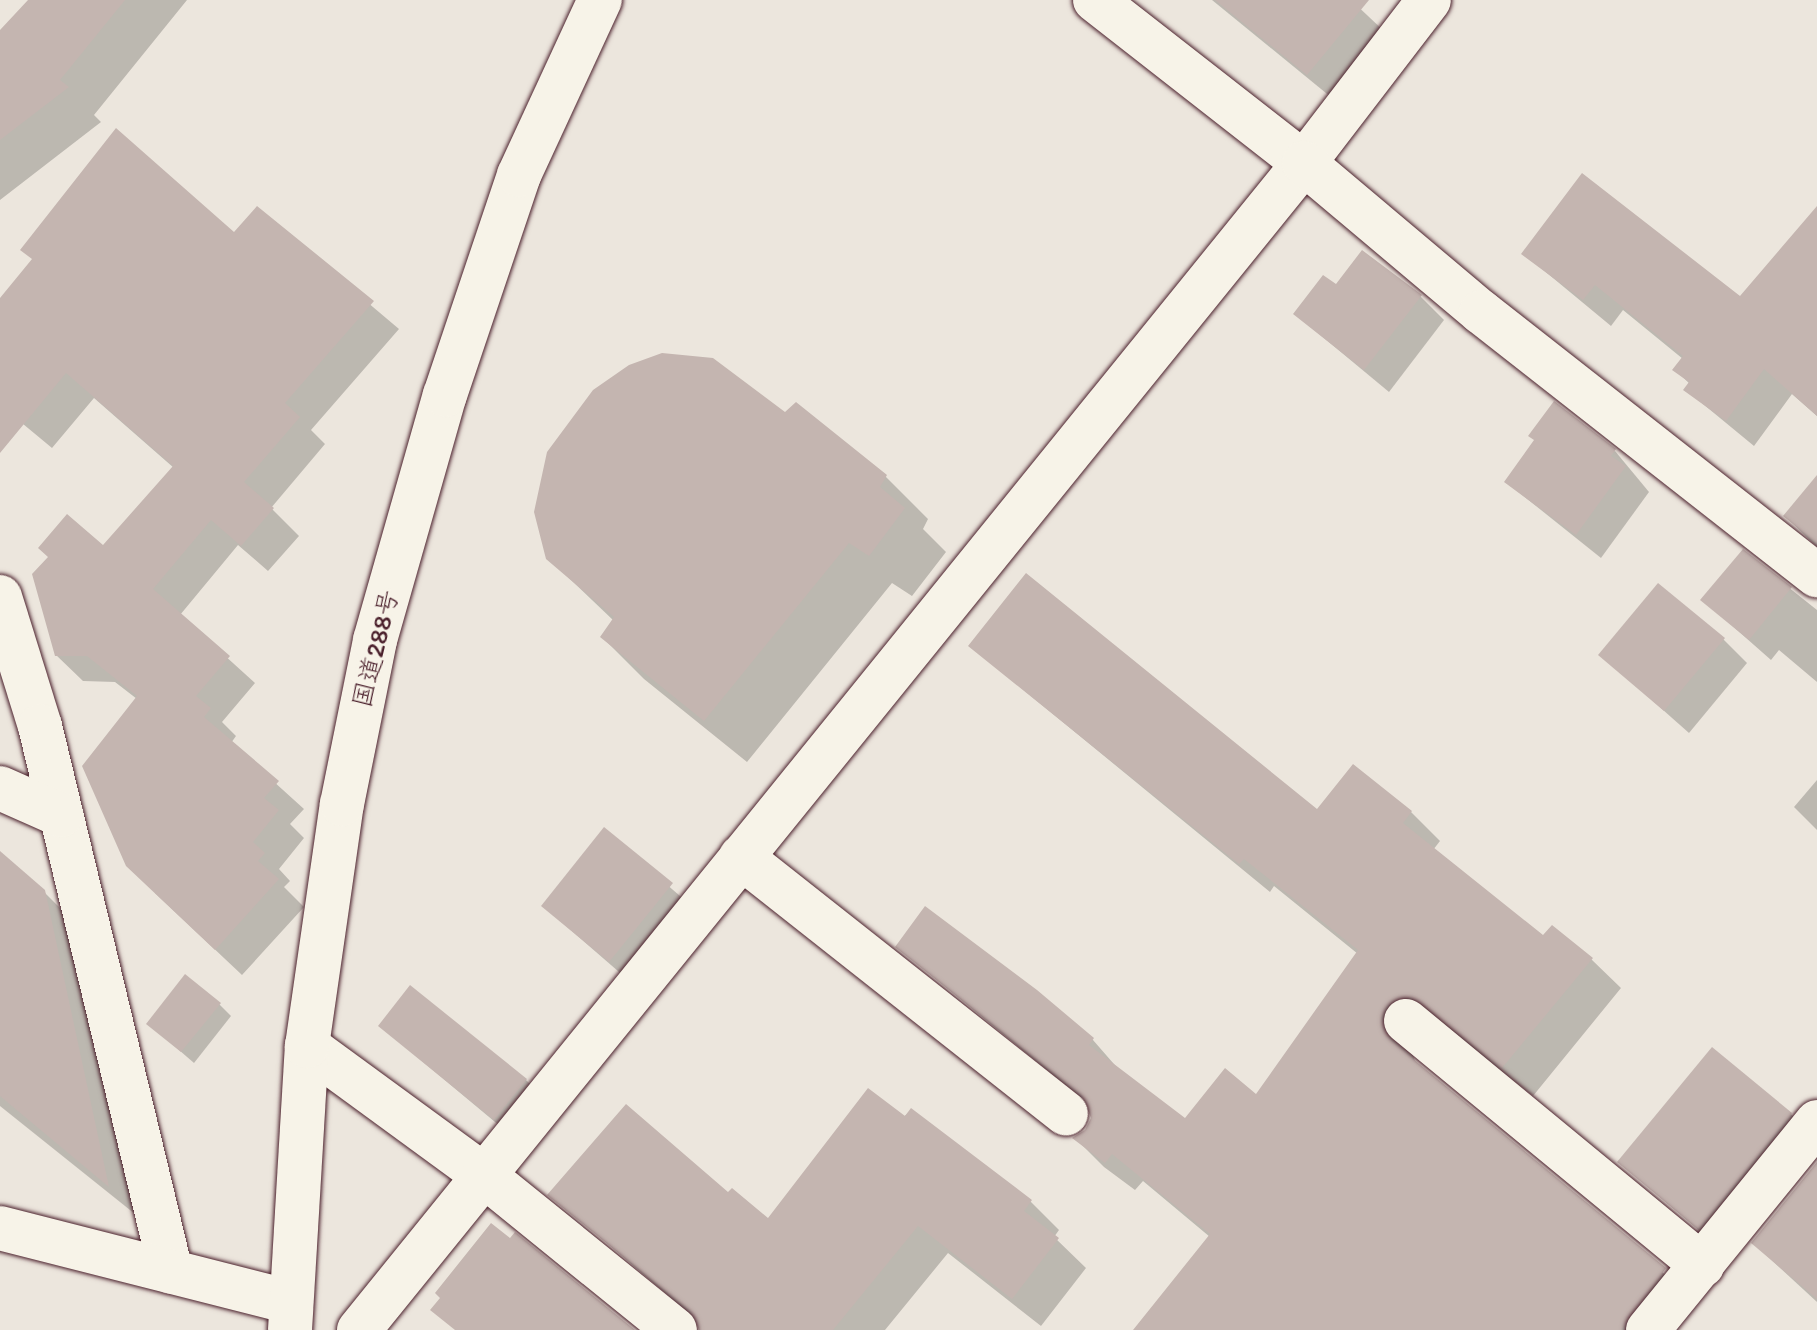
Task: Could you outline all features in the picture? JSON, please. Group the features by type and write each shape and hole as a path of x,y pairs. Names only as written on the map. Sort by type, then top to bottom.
{"main road":[{"name":"国道288号","path":"290,1316 307,1046 342,804 375,640 445,395 519,175 600,0"},
{"path":"1095,0 1304,163 1481,312 1817,575"},
{"path":"359,1330 486,1177 741,857 1304,163 1429,0"},
{"path":"0,597 61,815 171,1272"},
{"path":"0,788 61,815"},
{"path":"741,857 1066,1114"},
{"path":"1406,1021 1702,1265"},
{"path":"307,1046 486,1177 675,1330"},
{"path":"1648,1330 1817,1122"},
{"path":"0,1228 171,1272 290,1316"}],"building":[{"path":"28,0 125,0 60,80 69,87 0,140 0,30"},
{"path":"1215,0 1369,0 1307,75"},
{"path":"116,128 234,232 257,206 374,301 285,403 300,417 244,482 274,508 241,546 211,520 153,589 230,656 196,696 211,708 204,717 279,781 264,798 279,810 253,842 265,853 258,861 279,879 215,950 126,866 82,766 137,696 87,656 55,656 32,574 48,557 38,548 67,514 103,545 173,466 66,373 0,453 0,298 32,259 20,250"},
{"path":"1582,173 1740,296 1817,206 1817,416 1764,369 1726,421 1683,390 1689,382 1672,370 1683,356 1595,285 1583,300 1521,254"},
{"path":"1362,250 1422,295 1364,370 1293,314 1323,275 1336,284"},
{"path":"662,353 713,358 785,412 796,402 887,475 880,487 905,508 869,556 849,543 704,721 600,637 614,617 546,559 534,512 547,452 593,390 629,365"},
{"path":"1554,401 1616,449 1611,456 1626,466 1576,535 1504,482 1534,440 1528,436"},
{"path":"1817,475 1817,543 1783,516"},
{"path":"1743,549 1792,587 1749,640 1700,600"},
{"path":"1026,573 1317,809 1353,764 1412,811 1403,823 1543,935 1552,925 1593,958 1502,1068 1411,997 1387,1005 1381,1018 1390,1040 1666,1268 1621,1330 1133,1330 1210,1234 1112,1154 1105,1163 1072,1138 1085,1130 1091,1118 1082,1095 895,947 925,906 1037,990 1094,1038 1089,1045 1185,1118 1225,1068 1256,1094 1358,950 1244,859 1239,864 968,646"},
{"path":"1658,583 1725,638 1664,711 1598,655"},
{"path":"604,827 673,883 609,962 541,906"},
{"path":"0,851 45,890 109,1187 0,1096"},
{"path":"185,974 221,1003 181,1052 146,1024"},
{"path":"410,985 527,1079 494,1120 378,1026"},
{"path":"1712,1047 1792,1113 1698,1229 1617,1162"},
{"path":"868,1088 905,1116 911,1108 1032,1200 1024,1211 1059,1238 1012,1299 918,1226 833,1330 699,1330 691,1311 547,1195 626,1104 728,1192 732,1188 768,1218"},
{"path":"1817,1162 1817,1299 1751,1243"},
{"path":"491,1223 510,1238 515,1232 635,1330 455,1330 430,1310 440,1298 435,1293"}]}
